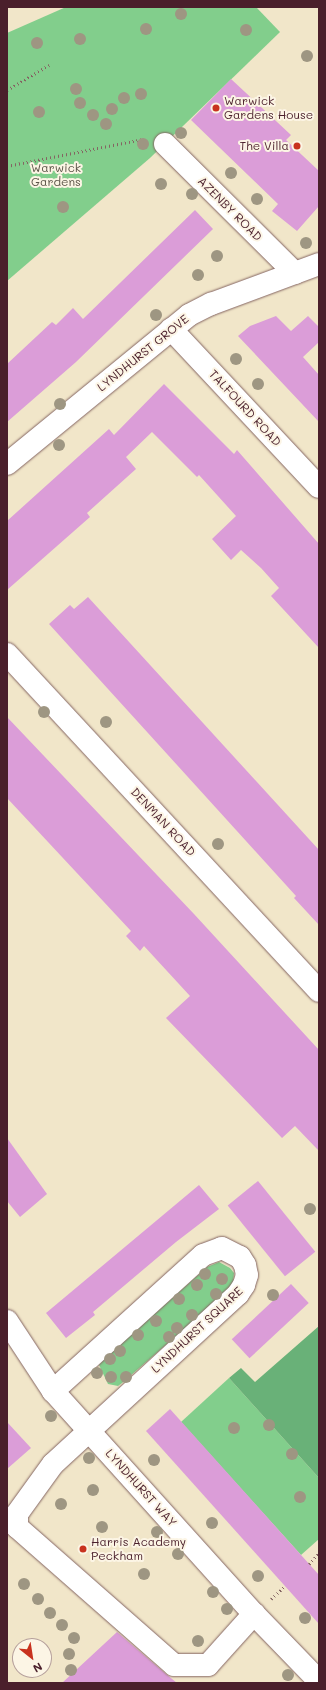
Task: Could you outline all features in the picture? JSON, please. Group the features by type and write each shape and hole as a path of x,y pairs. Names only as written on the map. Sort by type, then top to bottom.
{"street":[{"name":"AZENBY ROAD","path":"165,144 295,274"},
{"name":"LYNDHURST GROVE","path":"7,464 171,328 212,304 319,264"},
{"name":"TALFOURD ROAD","path":"171,328 319,487"},
{"name":"DENMAN ROAD","path":"7,654 319,991"},
{"name":"LYNDHURST SQUARE","path":"53,1391 203,1255 222,1248 232,1251 240,1257 245,1265 247,1276 238,1294 88,1430 53,1464 17,1514 17,1527 174,1665 208,1665 254,1614"},
{"name":"LYNDHURST WAY","path":"7,1321 53,1391 254,1614 319,1681"}],"path":[{"path":"7,90 49,65"},
{"path":"7,166 140,138 165,144"},
{"path":"309,1564 319,1553"}],"green space":[{"name":"Warwick Gardens","path":"66,7 256,7 280,32 150,158 7,281 7,33"},
{"path":"219,1262 230,1268 234,1273 233,1285 229,1290 122,1383 118,1386 108,1384 99,1365 105,1358 207,1267"},
{"path":"319,1326 319,1478 229,1378 241,1368 255,1382"},
{"path":"229,1378 319,1478 319,1539 301,1555 181,1422"}],"building":[{"path":"231,79 291,135 286,140 319,171 319,206 297,231 272,211 278,204 191,120"},
{"path":"195,210 213,229 76,362 7,422 7,364 52,322 56,325 73,308 83,319"},
{"path":"276,316 291,331 308,316 319,327 319,342 303,357 319,375 319,422 238,336 250,326"},
{"path":"164,384 234,454 237,450 319,544 319,648 271,596 279,588 261,568 241,550 231,560 212,539 236,516 199,475 197,477 152,432 126,457 136,469 87,513 90,517 7,590 7,521 109,429 114,435"},
{"path":"88,597 319,850 319,925 294,898 296,896 49,624 70,605 74,609"},
{"path":"7,717 194,914 319,1050 319,1151 295,1126 282,1138 166,1018 190,996 144,946 140,951 126,936 131,931 7,798"},
{"path":"7,1138 47,1194 20,1217 7,1201"},
{"path":"258,1181 315,1252 285,1276 228,1206"},
{"path":"199,1185 219,1209 176,1242 93,1312 95,1315 66,1338 46,1313"},
{"path":"291,1284 309,1303 249,1358 232,1339"},
{"path":"170,1409 319,1575 319,1624 146,1431"},
{"path":"7,1422 31,1448 7,1469"},
{"path":"117,1632 166,1674 177,1683 62,1683"}],"place":[{"name":"Warwick Gardens House","path":"216,108"},
{"name":"The Villa","path":"297,146"},
{"name":"Harris Academy Peckham","path":"83,1549"}]}
